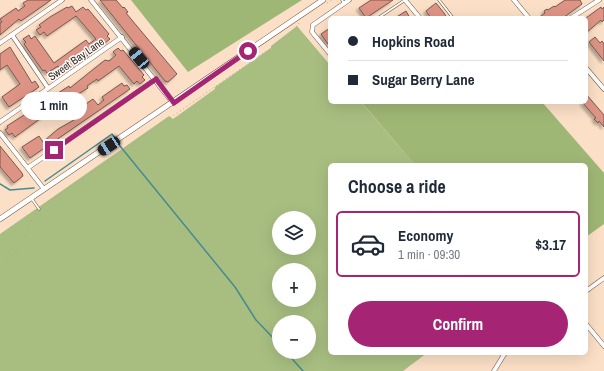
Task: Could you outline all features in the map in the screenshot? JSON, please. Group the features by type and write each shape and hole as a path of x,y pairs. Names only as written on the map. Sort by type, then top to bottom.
{"street":[{"path":"0,43 62,0"},
{"path":"91,0 174,103"},
{"path":"328,50 312,32 313,25 343,2 349,0"},
{"path":"405,0 418,16"},
{"path":"514,0 527,16"},
{"path":"574,16 594,1 599,0"},
{"path":"0,219 325,2"},
{"path":"12,35 48,88"},
{"name":"Sweet Bay Lane","path":"0,122 122,37"},
{"path":"588,70 604,89"},
{"path":"29,167 156,79"},
{"path":"0,133 29,167 44,189"},
{"path":"588,290 604,278"},
{"path":"588,326 604,346"},
{"path":"494,371 504,355"}],"lane":[{"path":"381,16 405,0"},
{"path":"439,0 451,16"},
{"path":"31,198 39,209"}],"path":[{"path":"325,2 332,0"},
{"path":"0,266 9,261 16,253 39,209 291,34 304,19"}],"green space":[{"path":"131,0 302,0 188,72"},
{"path":"297,26 328,63 328,104 363,104 413,163 328,163 328,355 424,355 403,371 0,371 0,234 169,116 173,119 215,89 215,87 271,48 271,46"},
{"path":"363,104 544,104 604,173 604,224 588,236 588,163 413,163"}],"building":[{"path":"28,0 51,0 21,21 19,19 0,35 0,23 2,22 0,19 16,8 18,11 25,6 23,3"},
{"path":"100,0 116,0 123,8 124,7 128,12 126,13 177,74 168,82 165,81"},
{"path":"371,0 393,0 369,16 365,16 359,8"},
{"path":"565,0 580,0 582,4 566,16 541,16 547,9 548,10 554,6 555,7"},
{"path":"436,3 446,16 430,16 426,11"},
{"path":"72,6 76,12 83,7 86,10 88,9 109,34 107,36 110,39 105,43 102,40 95,45 96,47 92,50 94,51 67,70 65,68 61,70 58,66 47,73 45,70 43,71 35,60 24,44 26,42 23,39 29,35 31,39 35,36 54,63 86,40 89,44 96,39 76,16 47,36 44,32 40,35 36,30 41,27 39,25 50,17 67,7"},
{"path":"601,7 602,9 604,7 604,20 602,22 601,20 588,31 588,17"},
{"path":"406,11 409,16 398,16"},
{"path":"328,29 328,44 321,34"},
{"path":"595,37 600,43 602,41 604,44 604,61 589,42"},
{"path":"10,47 32,83 35,81 39,87 9,107 2,97 20,84 7,65 0,70 0,54"},
{"path":"118,48 121,51 123,50 144,75 142,77 145,80 140,84 137,81 134,84 119,66 98,81 97,79 87,86 88,88 64,101 66,103 49,115 48,113 15,137 12,133 9,135 5,130 8,128 7,126 69,86 70,88 105,60 109,61 116,55 113,52"},
{"path":"122,83 124,86 127,85 130,89 30,158 22,147 39,136 43,142 58,129 81,116 77,110 93,99 98,105 104,100 102,97"},
{"path":"588,96 604,115 604,127 599,121 598,123 594,119 596,118 584,104 588,104"},
{"path":"0,146 22,173 23,176 14,183 0,167"}],"waterway":[{"path":"45,181 112,134 114,137"},
{"path":"120,146 235,287 256,320 272,337"},
{"path":"0,184 10,190 34,188"},
{"path":"292,359 303,371"}],"route":[{"path":"54,150 156,79 174,103 248,51"}]}
